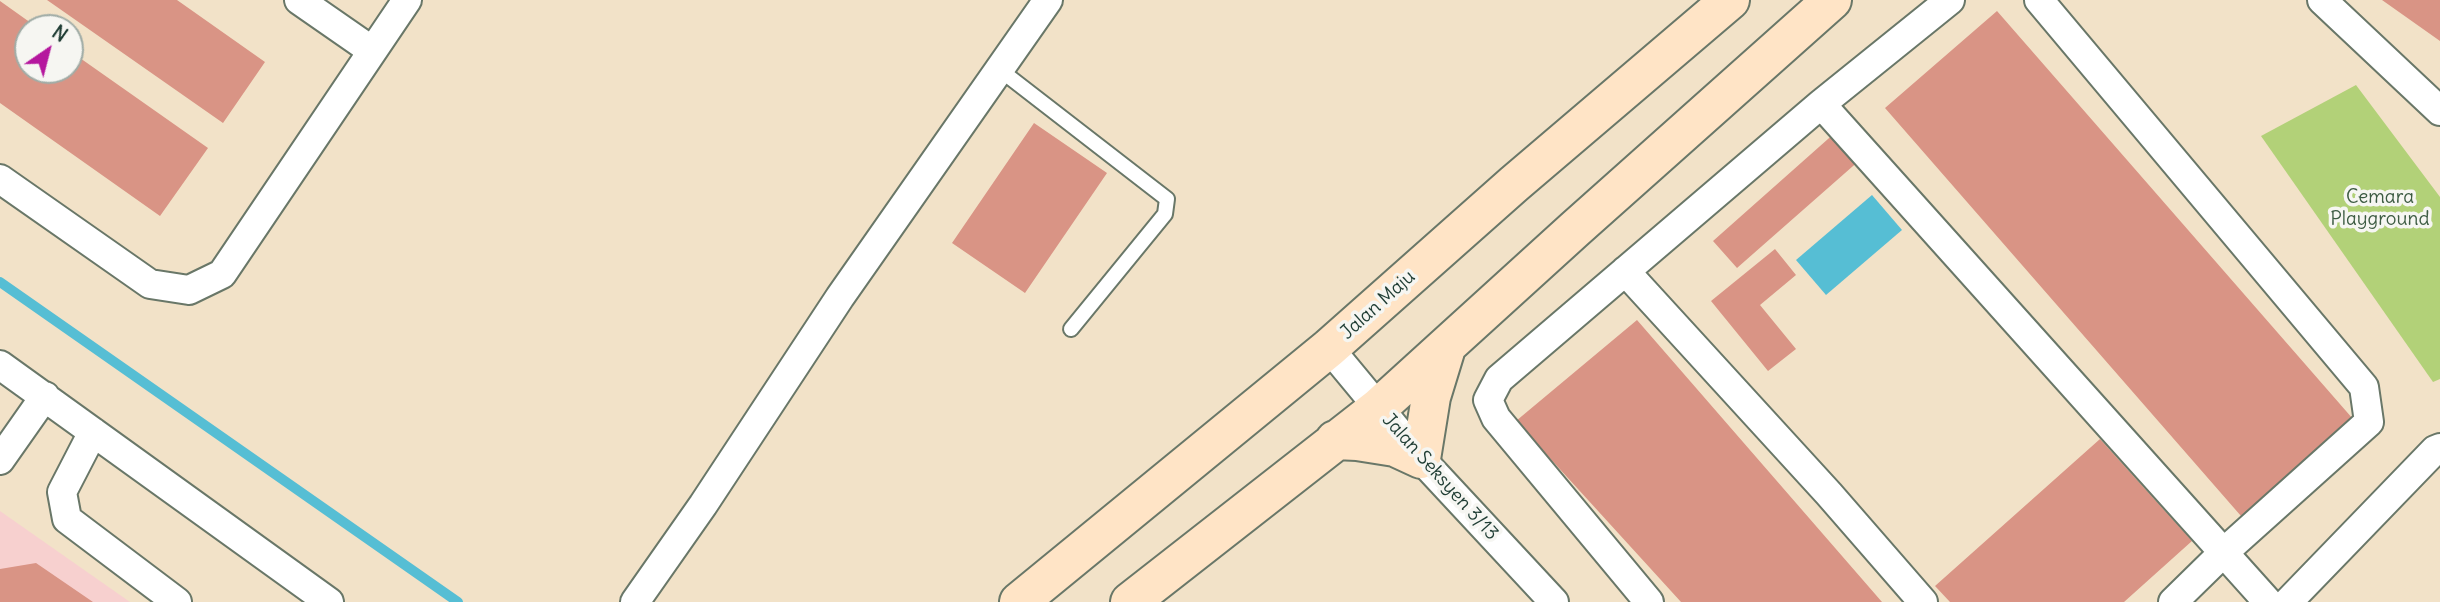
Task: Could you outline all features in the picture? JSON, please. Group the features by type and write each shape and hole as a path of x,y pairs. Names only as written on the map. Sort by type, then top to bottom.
{"street":[{"path":"299,0 372,50"},
{"path":"0,179 150,284 189,290 222,274 407,0"},
{"path":"635,602 703,505 840,297 1048,0"},
{"name":"Jalan Maju","path":"1019,602 1329,348 1514,184 1730,0"},
{"path":"1130,602 1378,408 1832,0"},
{"path":"1649,602 1496,418 1488,400 1499,379 1821,104 1950,0"},
{"path":"2039,0 2364,387 2369,422 2223,553 2173,602"},
{"path":"2322,0 2440,111"},
{"path":"1821,104 2268,602"},
{"path":"1625,271 1829,494 1923,602"},
{"name":"Jalan Seksyen 3/13","path":"1329,348 1421,459 1554,602"},
{"path":"1335,440 1395,447 1421,459 1431,397 1446,348"},
{"path":"0,365 329,602"},
{"path":"0,460 45,396"},
{"path":"93,432 62,492 67,519 167,599"},
{"path":"2288,602 2435,450 2440,448"}],"lane":[{"path":"999,69 1167,199 1165,214 1071,329"}],"shaded area":[{"path":"0,511 130,602 0,602"}],"green space":[{"name":"Cemara Playground","path":"2356,85 2440,197 2440,379 2433,382 2261,136"}],"water":[{"path":"1872,195 1902,230 1826,295 1796,260"}],"building":[{"path":"47,0 177,0 265,62 223,123 84,26 84,14 67,14"},
{"path":"2382,0 2440,0 2440,41"},
{"path":"0,1 18,14 14,14 14,84 84,84 84,61 208,148 160,216 0,103"},
{"path":"1997,11 2353,419 2241,516 1885,108"},
{"path":"1034,123 1107,173 1025,293 952,243"},
{"path":"1837,131 1861,159 1737,268 1713,241"},
{"path":"1775,249 1796,275 1760,305 1796,349 1768,371 1711,301"},
{"path":"1637,320 1882,602 1681,602 1516,421"},
{"path":"2100,439 2192,541 2124,602 1950,602 1935,586"},
{"path":"36,563 93,602 0,602 0,569"}],"waterway":[{"path":"0,282 458,602"}]}
